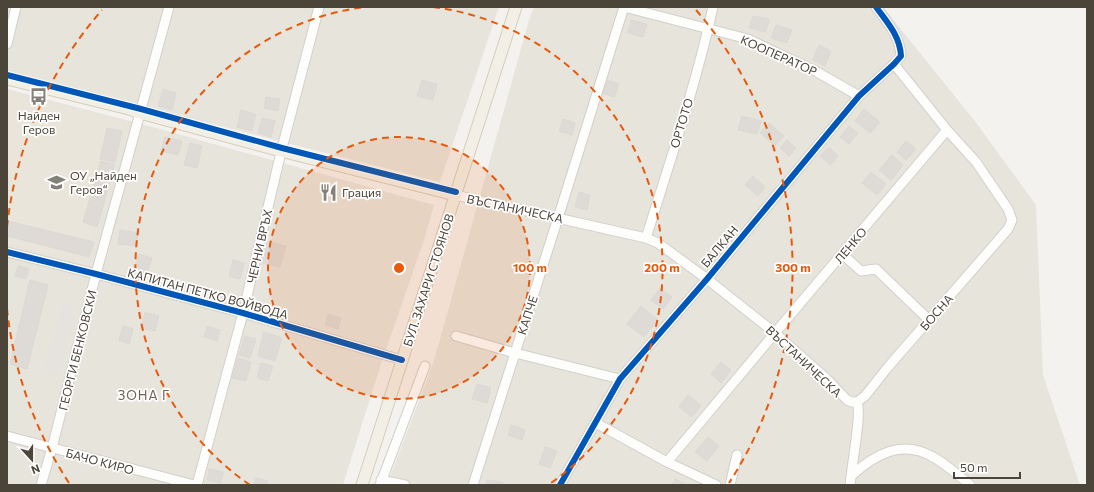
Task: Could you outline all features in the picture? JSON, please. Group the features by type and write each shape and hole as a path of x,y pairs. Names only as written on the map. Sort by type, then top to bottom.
{"main road":[{"name":"БУЛ. ЗАХАРИ СТОЯНОВ","path":"362,485 516,7"},
{"name":"ВЪСТАНИЧЕСКА","path":"7,79 129,109 281,151 455,195"}],"street":[{"path":"7,44 16,7"},
{"name":"ГЕОРГИ БЕНКОВСКИ","path":"41,485 168,7"},
{"name":"ЧЕРНИ ВРЪХ","path":"197,485 243,313 281,151 320,7"},
{"name":"КООПЕРАТОР","path":"624,7 748,39 817,72 859,96"},
{"name":"КАПЧЕ","path":"473,485 624,7"},
{"name":"ОРТОТО","path":"646,238 687,105 713,7"},
{"name":"БАЛКАН","path":"560,485 620,380 707,279 859,96 901,56 901,47 895,32 876,7"},
{"path":"894,64 947,130"},
{"name":"БОСНА","path":"857,402 865,396 888,367 1008,229 1012,220 1008,209 976,162 947,130"},
{"name":"ЛЕНКО","path":"668,462 947,130"},
{"name":"ВЪСТАНИЧЕСКА","path":"455,195 646,238 658,243 707,279 775,333 827,379 847,400 857,402"},
{"name":"КАПИТАН ПЕТКО ВОЙВОДА","path":"7,252 243,313 402,360"},
{"path":"842,254 861,271 876,269 929,320"},
{"path":"456,336 620,380"},
{"path":"405,485 381,483 425,366"},
{"path":"850,480 858,414 857,402"},
{"path":"596,423 668,462 716,485"},
{"name":"БАЧО КИРО","path":"7,436 194,485"},
{"path":"850,480 869,461 887,452 903,448 917,450 933,457 970,485"},
{"path":"730,485 737,455"}],"shaded area":[{"path":"7,7 499,7 440,182 7,72"},
{"path":"534,7 883,7 974,120 1036,205 1043,375 1080,485 387,485 434,361 529,20"},
{"path":"7,89 149,126 434,205 424,240 379,370 343,485 7,485"},
{"name":"ОУ „Найден Геров“","path":"7,92 123,122 84,262 7,243"},
{"path":"62,304 77,308 59,376 43,372"}],"building":[{"path":"753,16 769,19 766,32 749,28"},
{"path":"631,20 647,24 643,37 628,33"},
{"path":"776,25 792,30 787,43 771,38"},
{"path":"819,45 831,51 825,66 813,60"},
{"path":"422,80 437,84 433,100 417,96"},
{"path":"606,80 619,84 614,97 602,93"},
{"path":"163,89 176,93 172,110 158,106"},
{"path":"266,97 280,99 278,111 264,108"},
{"path":"864,109 880,122 870,133 855,121"},
{"path":"241,110 256,114 252,131 237,127"},
{"path":"742,116 761,121 757,134 738,130"},
{"path":"262,118 275,121 271,137 258,133"},
{"path":"563,119 575,123 572,135 559,131"},
{"path":"769,123 784,136 775,146 760,133"},
{"path":"849,126 858,133 849,144 840,137"},
{"path":"107,128 122,131 115,162 100,159"},
{"path":"165,137 182,141 178,155 161,151"},
{"path":"787,140 796,148 789,156 780,148"},
{"path":"906,141 916,149 906,160 897,152"},
{"path":"190,143 202,146 197,168 184,165"},
{"path":"829,147 838,156 830,165 820,156"},
{"path":"892,155 903,165 891,180 879,170"},
{"path":"101,161 115,164 97,227 83,222"},
{"path":"871,172 886,184 877,195 862,183"},
{"path":"753,176 765,187 758,196 745,185"},
{"path":"579,192 590,195 587,210 575,207"},
{"path":"7,221 94,242 89,257 7,236"},
{"path":"120,230 138,233 136,246 118,244"},
{"path":"267,241 286,246 280,267 262,263"},
{"path":"139,254 152,258 147,275 134,271"},
{"path":"233,260 244,263 240,279 229,276"},
{"path":"18,266 29,269 26,279 15,276"},
{"path":"30,280 48,285 27,369 10,364"},
{"path":"660,288 672,297 663,309 651,300"},
{"path":"641,306 658,320 644,337 627,324"},
{"path":"145,312 159,316 155,331 141,328"},
{"path":"328,314 341,318 338,329 325,325"},
{"path":"123,326 133,329 129,344 119,340"},
{"path":"207,326 220,330 217,341 204,337"},
{"path":"264,332 282,338 275,361 258,356"},
{"path":"245,336 256,339 250,358 239,355"},
{"path":"238,358 251,362 246,381 232,378"},
{"path":"721,362 731,370 721,383 711,374"},
{"path":"261,363 273,366 268,381 257,378"},
{"path":"477,384 491,388 487,403 472,399"},
{"path":"688,395 701,406 692,417 679,407"},
{"path":"511,425 525,430 522,440 508,435"},
{"path":"708,437 719,446 707,461 695,452"},
{"path":"545,447 557,451 550,468 539,464"},
{"path":"209,469 223,472 221,483 207,480"},
{"path":"256,478 268,481 267,485 254,485"},
{"path":"675,479 687,485 672,485"},
{"path":"487,480 503,482 503,485 486,485"}],"cycle path":[{"path":"560,485 620,379 707,279 859,96 901,56 896,36 876,7"},
{"path":"7,75 141,109 282,148 456,192"},
{"path":"7,252 243,313 402,360"}],"place":[{"name":"Найден Геров","path":"39,96"},
{"name":"ОУ „Найден Геров“","path":"57,182"},
{"name":"Грация","path":"329,192"}],"district":[{"name":"ЗОНА Г","path":"144,395"}]}
